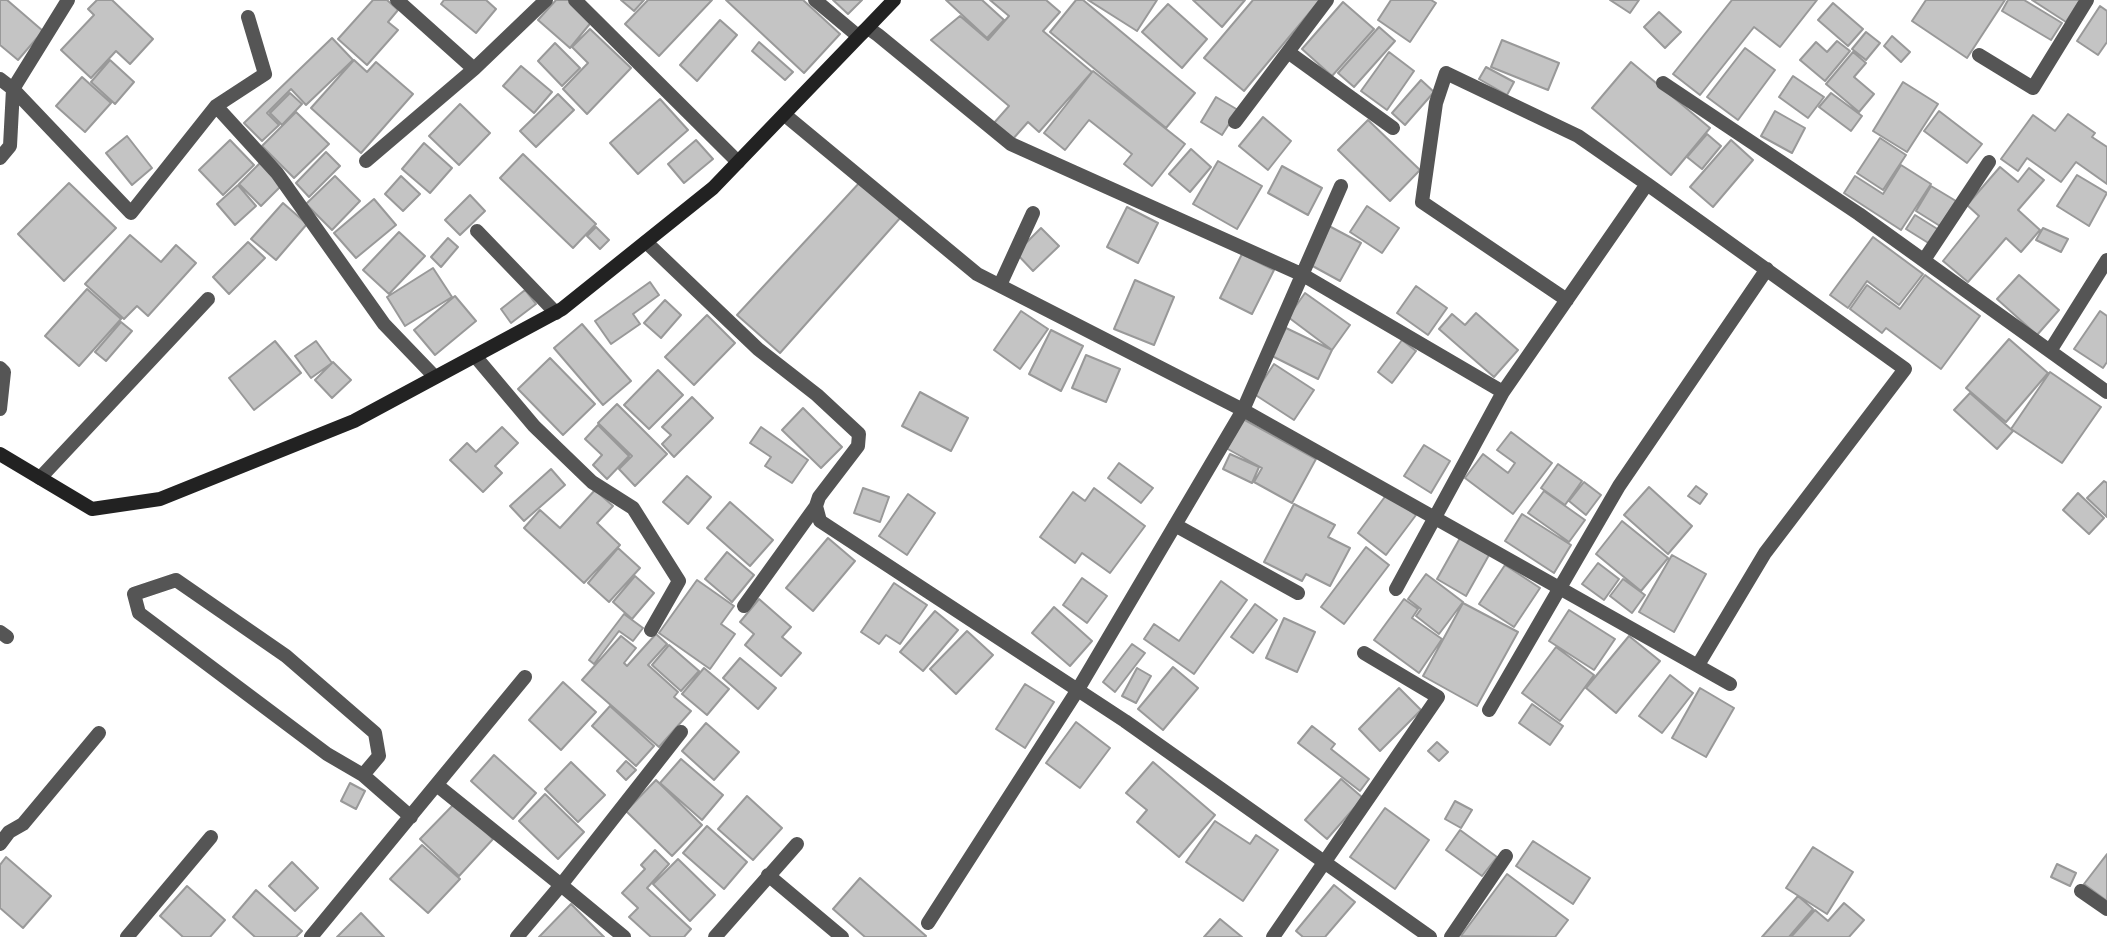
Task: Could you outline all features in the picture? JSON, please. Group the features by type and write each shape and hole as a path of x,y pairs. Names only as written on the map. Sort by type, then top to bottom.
{"street":[{"path":"0,158 10,146 13,89 68,0"},
{"path":"397,0 474,69"},
{"path":"366,161 474,69 546,0"},
{"path":"575,0 738,162"},
{"path":"815,0 858,36"},
{"path":"0,454 92,509 160,499 354,421 556,313 713,188 894,0"},
{"path":"1235,122 1327,0"},
{"path":"1979,55 2033,88 2087,0"},
{"path":"0,79 13,89 131,213 216,106 265,74 248,18"},
{"path":"858,36 868,28 878,35 1011,144 1303,275 1503,392"},
{"path":"1288,52 1393,128"},
{"path":"1567,300 1422,202 1436,103 1446,73 1578,136 1905,369 1765,553 1698,665"},
{"path":"1663,82 1924,260 2107,392"},
{"path":"216,106 277,173 384,324 435,377"},
{"path":"785,115 977,274 1243,410 1730,684"},
{"path":"1924,260 1989,163"},
{"path":"1396,589 1503,392 1647,184"},
{"path":"929,923 1077,691 1243,410 1341,187"},
{"path":"1000,285 1033,213"},
{"path":"477,231 556,313"},
{"path":"646,242 758,349 817,395 859,434 858,446 744,606"},
{"path":"2050,351 2107,260"},
{"path":"1489,710 1619,486 1767,269"},
{"path":"40,478 208,299"},
{"path":"475,356 534,426 592,482 633,508 670,564 679,581 651,630"},
{"path":"0,368 4,372 0,409"},
{"path":"816,506 820,521 1077,691 1430,937"},
{"path":"1175,525 1298,593"},
{"path":"363,775 379,756 375,733 286,656 176,580 134,594 139,613 327,754 363,775 411,817"},
{"path":"1273,937 1322,862 1438,697 1364,653"},
{"path":"312,937 526,677"},
{"path":"3,834 23,824 99,733"},
{"path":"517,937 681,733"},
{"path":"438,786 624,937"},
{"path":"127,937 211,837"},
{"path":"715,937 797,844"},
{"path":"1451,937 1506,856"},
{"path":"768,875 842,937"},
{"path":"2081,891 2107,909"}],"building":[{"path":"0,0 7,0 43,31 18,60 0,45"},
{"path":"97,0 112,0 153,39 130,64 116,51 91,78 61,50 94,15 88,9"},
{"path":"373,0 387,0 398,10 388,22 398,30 367,65 338,39"},
{"path":"444,0 486,0 496,9 476,33 441,4"},
{"path":"556,0 570,0 593,20 570,48 538,20"},
{"path":"621,0 644,0 634,11"},
{"path":"648,0 712,0 659,56 625,24"},
{"path":"726,0 803,0 840,34 804,73"},
{"path":"833,0 862,0 848,14"},
{"path":"946,0 982,0 1004,20 987,38"},
{"path":"990,0 1046,0 1060,12 1043,31 1092,72 1039,132 1028,122 1012,140 994,123 1009,106 931,40 960,16 988,40 1009,16"},
{"path":"1076,0 1083,0 1195,93 1166,128 1050,32"},
{"path":"1088,0 1157,0 1137,31"},
{"path":"1193,0 1245,0 1222,27"},
{"path":"1253,0 1320,0 1244,91 1204,58"},
{"path":"1391,0 1431,0 1436,3 1410,42 1378,20"},
{"path":"1610,0 1639,0 1630,13"},
{"path":"1732,0 1817,0 1780,47 1754,27 1700,95 1673,74"},
{"path":"1926,0 2005,0 1967,58 1912,21"},
{"path":"2008,0 2024,0 2062,23 2051,40 2002,11"},
{"path":"2032,0 2080,0 2066,22"},
{"path":"1343,2 1374,29 1332,76 1302,49"},
{"path":"1833,3 1863,29 1848,46 1818,20"},
{"path":"1168,4 1207,39 1182,68 1142,32"},
{"path":"2100,6 2107,11 2107,42 2098,55 2077,41"},
{"path":"1659,12 1681,32 1665,48 1644,27"},
{"path":"720,20 737,35 697,81 680,65"},
{"path":"1379,27 1395,41 1354,87 1338,73"},
{"path":"590,29 631,68 587,114 563,89 588,63 572,47"},
{"path":"1866,32 1880,43 1866,60 1852,49"},
{"path":"1892,36 1910,52 1901,62 1884,46"},
{"path":"332,38 353,60 306,105 291,89 267,113 279,125 262,141 244,123"},
{"path":"1502,40 1559,63 1548,90 1491,67"},
{"path":"1837,41 1850,51 1825,81 1800,60 1816,42 1827,52"},
{"path":"759,42 793,72 785,80 752,51"},
{"path":"555,43 580,68 562,86 538,61"},
{"path":"1745,48 1775,70 1738,120 1707,97"},
{"path":"1389,52 1414,71 1387,110 1361,91"},
{"path":"1853,52 1866,63 1854,77 1874,94 1859,112 1826,84"},
{"path":"110,60 134,82 115,104 91,82"},
{"path":"354,60 367,72 376,62 413,94 361,153 311,108"},
{"path":"1631,62 1710,128 1671,175 1592,108"},
{"path":"521,66 552,92 534,113 503,86"},
{"path":"1486,67 1514,82 1507,95 1479,79"},
{"path":"1093,71 1185,144 1152,186 1124,164 1132,154 1089,120 1065,150 1044,133"},
{"path":"1793,76 1824,97 1808,118 1779,97"},
{"path":"82,77 111,103 85,132 56,106"},
{"path":"1421,80 1434,92 1405,125 1392,113"},
{"path":"1903,82 1938,104 1907,152 1873,131"},
{"path":"290,93 302,104 282,125 270,113"},
{"path":"1831,93 1862,116 1851,131 1819,107"},
{"path":"558,94 574,110 536,147 520,131"},
{"path":"1216,97 1238,110 1222,135 1201,122"},
{"path":"660,99 688,130 638,174 610,143"},
{"path":"460,104 490,133 459,165 429,136"},
{"path":"1775,111 1805,128 1792,153 1761,136"},
{"path":"1939,111 1982,144 1967,163 1924,131"},
{"path":"296,112 329,144 294,178 262,146"},
{"path":"2068,114 2095,133 2092,137 2107,147 2107,184 2076,162 2061,182 2027,158 2018,171 2001,159 2033,115 2055,131"},
{"path":"1263,117 1291,141 1268,170 1239,146"},
{"path":"1368,120 1420,170 1390,201 1338,150"},
{"path":"1707,134 1721,146 1702,169 1687,157"},
{"path":"127,136 152,168 132,185 106,153"},
{"path":"1880,138 1906,155 1883,190 1857,173"},
{"path":"230,140 254,165 223,195 199,170"},
{"path":"696,140 713,159 684,183 668,164"},
{"path":"1731,140 1753,160 1713,207 1690,187"},
{"path":"424,143 452,168 430,193 402,169"},
{"path":"1191,149 1211,167 1190,192 1169,174"},
{"path":"326,152 340,166 309,197 296,183"},
{"path":"523,154 596,224 573,248 500,178"},
{"path":"1218,161 1262,186 1237,229 1193,204"},
{"path":"260,163 282,185 261,206 239,184"},
{"path":"1901,165 1931,184 1901,230 1844,193 1855,176 1883,194"},
{"path":"1282,166 1322,188 1308,215 1268,193"},
{"path":"2000,167 2018,182 2029,168 2044,180 2018,210 2040,230 2021,252 2006,238 1968,282 1943,261 1979,216 1967,205"},
{"path":"2077,175 2107,193 2089,226 2057,206"},
{"path":"335,176 360,201 332,230 306,204"},
{"path":"401,176 420,194 403,211 385,194"},
{"path":"861,181 901,217 780,353 737,315"},
{"path":"69,183 116,228 64,281 18,234"},
{"path":"238,185 256,206 235,225 217,204"},
{"path":"1931,186 1956,201 1940,226 1916,211"},
{"path":"470,195 485,211 460,235 445,220"},
{"path":"374,199 396,225 356,258 334,233"},
{"path":"283,203 307,224 276,260 251,239"},
{"path":"1367,206 1399,228 1382,253 1350,232"},
{"path":"1127,207 1158,223 1138,263 1107,247"},
{"path":"1915,215 1939,230 1930,244 1906,229"},
{"path":"1329,226 1361,243 1340,281 1309,264"},
{"path":"596,227 609,240 600,249 587,236"},
{"path":"1041,228 1059,246 1033,271 1016,253"},
{"path":"2043,228 2068,239 2061,252 2036,240"},
{"path":"399,232 425,256 389,294 363,270"},
{"path":"130,235 161,262 176,245 196,263 148,316 137,306 124,319 85,284"},
{"path":"1873,237 1923,274 1899,305 1867,281 1848,308 1830,295"},
{"path":"448,238 458,247 441,267 431,257"},
{"path":"248,242 265,258 229,294 213,277"},
{"path":"1242,254 1274,270 1252,314 1220,298"},
{"path":"433,268 452,297 405,326 387,297"},
{"path":"1925,275 1980,316 1941,369 1886,328 1882,333 1850,309 1867,285 1900,309"},
{"path":"2019,275 2059,310 2037,335 1997,299"},
{"path":"1135,280 1174,297 1154,345 1114,329"},
{"path":"650,282 659,295 633,314 640,324 611,344 595,321"},
{"path":"1416,286 1447,308 1428,335 1397,313"},
{"path":"87,289 121,319 79,366 45,336"},
{"path":"525,290 536,304 511,323 501,309"},
{"path":"1305,293 1350,325 1332,350 1288,317"},
{"path":"455,296 476,321 435,355 414,330"},
{"path":"665,300 681,315 661,338 644,323"},
{"path":"1021,311 1048,329 1020,369 994,350"},
{"path":"2100,311 2107,316 2107,362 2103,368 2074,349"},
{"path":"1476,313 1518,350 1494,377 1439,329 1452,314 1465,325"},
{"path":"707,315 735,343 694,385 665,357"},
{"path":"121,322 132,331 106,361 95,352"},
{"path":"582,324 631,381 603,405 554,348"},
{"path":"1286,328 1332,350 1318,379 1272,356"},
{"path":"1051,330 1083,346 1061,391 1029,374"},
{"path":"2009,339 2048,373 2006,422 1966,388"},
{"path":"1402,340 1416,351 1392,383 1378,372"},
{"path":"275,341 301,373 254,410 229,378"},
{"path":"316,341 332,363 311,378 295,356"},
{"path":"1086,355 1120,369 1106,402 1072,388"},
{"path":"550,358 595,404 563,435 518,389"},
{"path":"333,362 351,380 332,398 315,380"},
{"path":"1274,364 1314,390 1294,420 1254,394"},
{"path":"658,370 683,395 649,429 624,405"},
{"path":"2050,372 2101,407 2062,463 2011,429"},
{"path":"920,392 968,418 951,451 902,426"},
{"path":"1970,393 2013,431 1997,449 1954,410"},
{"path":"692,397 713,418 674,457 662,444 671,435 662,427"},
{"path":"617,404 667,454 635,486 619,469 632,456 598,423"},
{"path":"803,408 842,447 821,468 782,430"},
{"path":"1243,419 1316,459 1292,503 1254,482 1262,468 1226,448"},
{"path":"598,425 629,456 607,479 593,465 602,455 585,439"},
{"path":"502,427 518,443 495,466 502,473 483,492 450,460 467,443 476,452"},
{"path":"761,427 808,460 792,483 765,466 771,457 750,443"},
{"path":"1511,432 1552,463 1513,514 1465,478 1483,454 1508,473 1515,463 1497,450"},
{"path":"1424,445 1450,461 1431,493 1404,476"},
{"path":"1230,454 1259,467 1252,483 1223,469"},
{"path":"1119,463 1153,488 1141,503 1108,478"},
{"path":"1558,464 1582,481 1565,505 1541,488"},
{"path":"551,469 565,485 524,521 510,506"},
{"path":"687,476 711,497 688,524 663,502"},
{"path":"2104,481 2107,483 2107,517 2087,498"},
{"path":"1584,482 1601,495 1586,515 1569,501"},
{"path":"1696,486 1707,494 1700,504 1688,496"},
{"path":"1649,487 1692,526 1668,554 1624,515"},
{"path":"863,488 889,497 880,522 854,513"},
{"path":"1094,488 1145,526 1110,573 1082,553 1075,563 1040,537 1073,492 1085,501"},
{"path":"595,490 613,506 597,523 620,545 584,583 524,528 540,510 560,528"},
{"path":"1544,491 1585,520 1569,542 1528,513"},
{"path":"2078,493 2104,518 2089,534 2063,510"},
{"path":"908,494 935,513 907,555 879,536"},
{"path":"1387,494 1416,515 1386,555 1358,533"},
{"path":"730,502 773,540 750,566 707,528"},
{"path":"1294,504 1335,525 1328,537 1350,548 1330,586 1306,574 1302,581 1264,562"},
{"path":"1522,514 1571,545 1554,573 1505,541"},
{"path":"1622,521 1668,558 1641,591 1596,554"},
{"path":"828,538 855,561 813,611 786,588"},
{"path":"1460,538 1489,555 1466,596 1437,579"},
{"path":"1366,547 1389,565 1344,624 1321,607"},
{"path":"618,548 640,568 609,602 588,583"},
{"path":"727,552 754,575 732,602 705,579"},
{"path":"1672,555 1706,574 1674,632 1639,612"},
{"path":"1598,563 1619,579 1604,600 1582,584"},
{"path":"1505,565 1540,588 1514,627 1479,604"},
{"path":"1426,574 1463,602 1439,634 1416,616 1421,609 1408,599"},
{"path":"635,576 654,593 632,619 613,602"},
{"path":"1082,578 1107,596 1087,623 1063,605"},
{"path":"1623,579 1645,595 1632,613 1610,596"},
{"path":"697,580 734,606 721,624 735,634 710,669 659,633"},
{"path":"1221,581 1247,600 1194,674 1144,639 1154,624 1179,641"},
{"path":"894,583 927,605 900,644 886,635 879,644 861,632"},
{"path":"759,599 791,627 782,637 801,653 781,676 745,645 754,634 740,622"},
{"path":"1404,599 1418,609 1412,618 1442,639 1419,673 1374,640"},
{"path":"1463,603 1518,632 1477,706 1423,676"},
{"path":"1255,604 1277,620 1253,653 1231,637"},
{"path":"1054,607 1092,641 1070,666 1032,633"},
{"path":"1569,610 1615,639 1594,670 1549,641"},
{"path":"935,611 958,630 923,671 900,652"},
{"path":"624,614 643,628 633,641 619,631 594,664 589,660"},
{"path":"1284,618 1315,632 1297,672 1266,658"},
{"path":"967,631 993,655 956,694 930,669"},
{"path":"656,634 667,644 648,665 678,692 674,697 691,711 659,747 582,680 621,636 636,648 624,663 627,666"},
{"path":"1629,636 1660,661 1616,713 1586,688"},
{"path":"1132,644 1145,653 1115,692 1103,682"},
{"path":"669,645 699,671 681,691 652,665"},
{"path":"1556,647 1594,675 1560,721 1522,693"},
{"path":"740,658 776,688 758,709 723,678"},
{"path":"1173,667 1198,688 1163,730 1138,709"},
{"path":"704,668 729,689 707,715 682,694"},
{"path":"1137,668 1151,676 1136,703 1122,696"},
{"path":"1670,675 1693,693 1662,733 1639,716"},
{"path":"563,682 596,712 561,750 529,720"},
{"path":"1025,684 1054,702 1025,748 996,729"},
{"path":"1399,688 1421,710 1380,751 1359,729"},
{"path":"1700,688 1734,708 1706,757 1672,738"},
{"path":"1532,704 1563,726 1550,745 1519,723"},
{"path":"610,706 654,746 636,766 592,726"},
{"path":"1076,722 1110,748 1080,788 1046,763"},
{"path":"706,723 739,752 714,780 682,751"},
{"path":"1312,726 1335,744 1331,749 1369,779 1360,791 1298,743"},
{"path":"1437,742 1448,752 1439,761 1428,751"},
{"path":"494,755 536,793 513,819 471,781"},
{"path":"681,759 723,795 702,820 660,783"},
{"path":"626,761 636,770 626,780 617,771"},
{"path":"571,762 605,795 578,822 545,789"},
{"path":"1153,762 1215,815 1179,857 1137,822 1147,810 1126,793"},
{"path":"1341,779 1363,798 1327,839 1305,820"},
{"path":"656,780 702,825 672,856 626,811"},
{"path":"350,783 365,791 356,809 341,801"},
{"path":"545,794 584,832 558,859 519,821"},
{"path":"747,796 782,828 753,860 718,829"},
{"path":"1455,801 1472,810 1461,828 1445,819"},
{"path":"455,803 493,839 459,876 420,839"},
{"path":"1385,808 1429,840 1395,889 1350,857"},
{"path":"1215,821 1250,844 1256,835 1278,850 1243,901 1186,862"},
{"path":"707,826 747,862 724,889 683,853"},
{"path":"1460,830 1497,857 1482,876 1446,850"},
{"path":"1533,841 1590,878 1573,904 1516,866"},
{"path":"422,845 460,879 428,913 390,879"},
{"path":"1813,847 1853,872 1827,914 1786,888"},
{"path":"655,850 669,864 647,888 691,929 684,937 651,937 629,917 638,908 622,893 645,869 641,865"},
{"path":"2107,854 2107,901 2084,884"},
{"path":"6,857 51,896 23,928 0,908 0,865"},
{"path":"678,859 715,895 690,921 653,884"},
{"path":"292,862 318,888 295,911 269,886"},
{"path":"2057,864 2076,873 2070,886 2051,877"},
{"path":"1507,874 1568,920 1555,937 1461,936"},
{"path":"860,878 926,936 865,937 833,909"},
{"path":"1334,885 1355,902 1325,937 1303,937 1296,931"},
{"path":"187,886 225,920 210,937 183,937 160,916"},
{"path":"256,890 302,931 296,937 255,937 233,917"},
{"path":"1798,896 1813,909 1789,937 1762,937"},
{"path":"1844,903 1864,920 1849,937 1791,937 1815,910 1828,921"},
{"path":"571,904 604,937 539,937"},
{"path":"361,913 384,937 337,937"},
{"path":"1220,919 1242,937 1204,937"}]}
